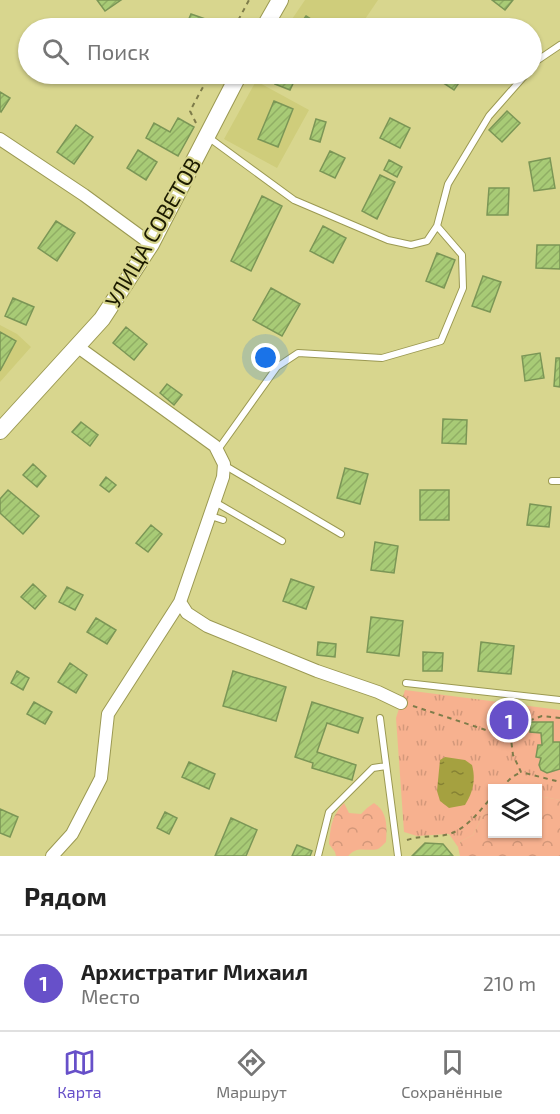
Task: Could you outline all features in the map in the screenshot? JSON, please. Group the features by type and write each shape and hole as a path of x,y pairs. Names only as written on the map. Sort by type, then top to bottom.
{"main road":[{"path":"270,18 279,1"},
{"name":"УЛИЦА СОВЕТОВ","path":"0,431 102,319 151,244 203,132 233,84"}],"street":[{"path":"0,138 151,244"},
{"path":"52,856 72,834 101,778 108,714 180,602 211,516 223,477 224,464 215,446 78,347"},
{"path":"180,602 187,613 207,626 401,703"}],"lane":[{"path":"542,58 560,45"},
{"path":"203,132 294,200 388,240 411,245 427,241 437,226 448,184 489,116 517,84"},
{"path":"217,451 277,367 297,353 382,358 441,341 463,288 462,255 437,226"},
{"path":"224,464 341,534"},
{"path":"552,481 560,481"},
{"path":"215,502 282,541"},
{"path":"211,516 223,520"},
{"path":"406,683 560,700"},
{"path":"380,718 398,856"},
{"path":"318,856 329,812 373,768 386,766"}],"path":[{"path":"239,18 249,0"},
{"path":"203,132 190,111 205,84"},
{"path":"401,703 511,739"},
{"path":"521,772 513,755 511,739 520,724 542,716 560,718"},
{"path":"506,784 521,772 560,782"},
{"path":"396,845 417,836 449,834 461,829 488,801"}],"shaded area":[{"path":"305,0 378,0 366,18 293,18"},
{"path":"254,84 261,84 309,110 277,168 224,139"},
{"path":"0,325 17,334 31,347 0,382"}],"green space":[{"path":"405,690 560,710 560,800 542,797 542,784 488,784 488,809 473,835 461,841 458,847 449,834 417,836 404,832 396,718"},
{"path":"542,797 560,800 560,856 460,856 458,847 461,841 473,835 488,809 488,838 542,838"},
{"path":"344,803 349,813 361,814 374,803 379,807 386,820 386,842 380,848 358,850 348,856 336,856 329,844 330,832 334,817"}],"water":[{"path":"445,757 465,760 472,765 473,786 465,805 449,808 440,801 437,791 440,760"}],"building":[{"path":"97,0 121,0 105,11"},
{"path":"492,0 513,0 505,10"},
{"path":"191,14 202,18 189,18"},
{"path":"275,84 293,84 290,90"},
{"path":"445,84 458,84 454,90"},
{"path":"0,92 10,98 1,112 0,111"},
{"path":"274,101 293,109 278,147 258,139"},
{"path":"507,111 520,123 502,142 489,130"},
{"path":"178,118 194,127 178,156 146,138 154,123 170,132"},
{"path":"390,118 410,128 400,148 380,138"},
{"path":"316,119 326,122 320,142 310,139"},
{"path":"76,125 93,137 74,164 57,152"},
{"path":"138,150 157,162 146,180 127,168"},
{"path":"330,151 345,158 335,178 320,171"},
{"path":"550,158 555,188 534,191 529,162"},
{"path":"389,160 402,167 397,177 384,170"},
{"path":"380,175 395,182 377,219 362,211"},
{"path":"489,188 509,188 508,215 487,215"},
{"path":"262,196 282,206 251,271 231,261"},
{"path":"56,221 75,233 57,261 38,248"},
{"path":"323,226 346,238 333,263 310,251"},
{"path":"537,245 560,245 560,269 536,268"},
{"path":"437,253 455,260 444,288 426,281"},
{"path":"483,276 501,282 490,312 472,306"},
{"path":"271,288 300,304 282,336 253,320"},
{"path":"13,298 34,307 26,325 5,316"},
{"path":"126,327 147,344 134,360 113,343"},
{"path":"0,332 16,341 0,371"},
{"path":"540,353 544,378 525,381 522,356"},
{"path":"556,358 560,358 560,387 554,386"},
{"path":"167,384 182,395 174,405 160,393"},
{"path":"443,419 467,420 466,444 442,443"},
{"path":"81,422 98,435 90,446 72,432"},
{"path":"33,464 46,476 37,487 23,475"},
{"path":"345,468 368,474 360,504 337,498"},
{"path":"106,477 116,485 109,492 100,485"},
{"path":"8,490 39,516 23,534 0,513 0,499"},
{"path":"420,490 449,490 449,520 420,520"},
{"path":"530,504 551,507 549,527 527,525"},
{"path":"151,525 162,534 148,552 136,543"},
{"path":"375,542 398,546 394,573 371,570"},
{"path":"291,579 314,587 306,609 283,601"},
{"path":"33,584 46,596 35,609 21,597"},
{"path":"67,587 83,595 75,610 59,602"},
{"path":"371,617 403,621 399,656 367,652"},
{"path":"96,618 116,630 107,644 87,632"},
{"path":"318,642 336,644 335,657 317,655"},
{"path":"481,642 514,646 511,674 478,671"},
{"path":"423,652 443,653 442,671 423,671"},
{"path":"70,663 87,675 76,693 58,682"},
{"path":"17,671 29,678 23,690 11,683"},
{"path":"233,671 286,687 276,721 223,706"},
{"path":"34,702 52,712 45,724 27,714"},
{"path":"312,702 363,718 358,733 327,723 317,752 356,765 352,780 312,768 313,763 295,757"},
{"path":"530,722 553,722 553,742 560,742 560,769 547,773 541,770 539,765 541,758 536,757 538,745 542,745 541,733 530,732"},
{"path":"189,762 215,774 209,789 182,777"},
{"path":"0,809 18,817 10,837 0,833"},
{"path":"165,812 177,818 169,834 157,828"},
{"path":"231,818 257,830 246,856 215,856"},
{"path":"425,843 443,844 453,856 412,856"},
{"path":"297,845 312,851 310,856 292,856"}],"place":[{"name":"Архистратиг Михаил","path":"509,720"}]}
